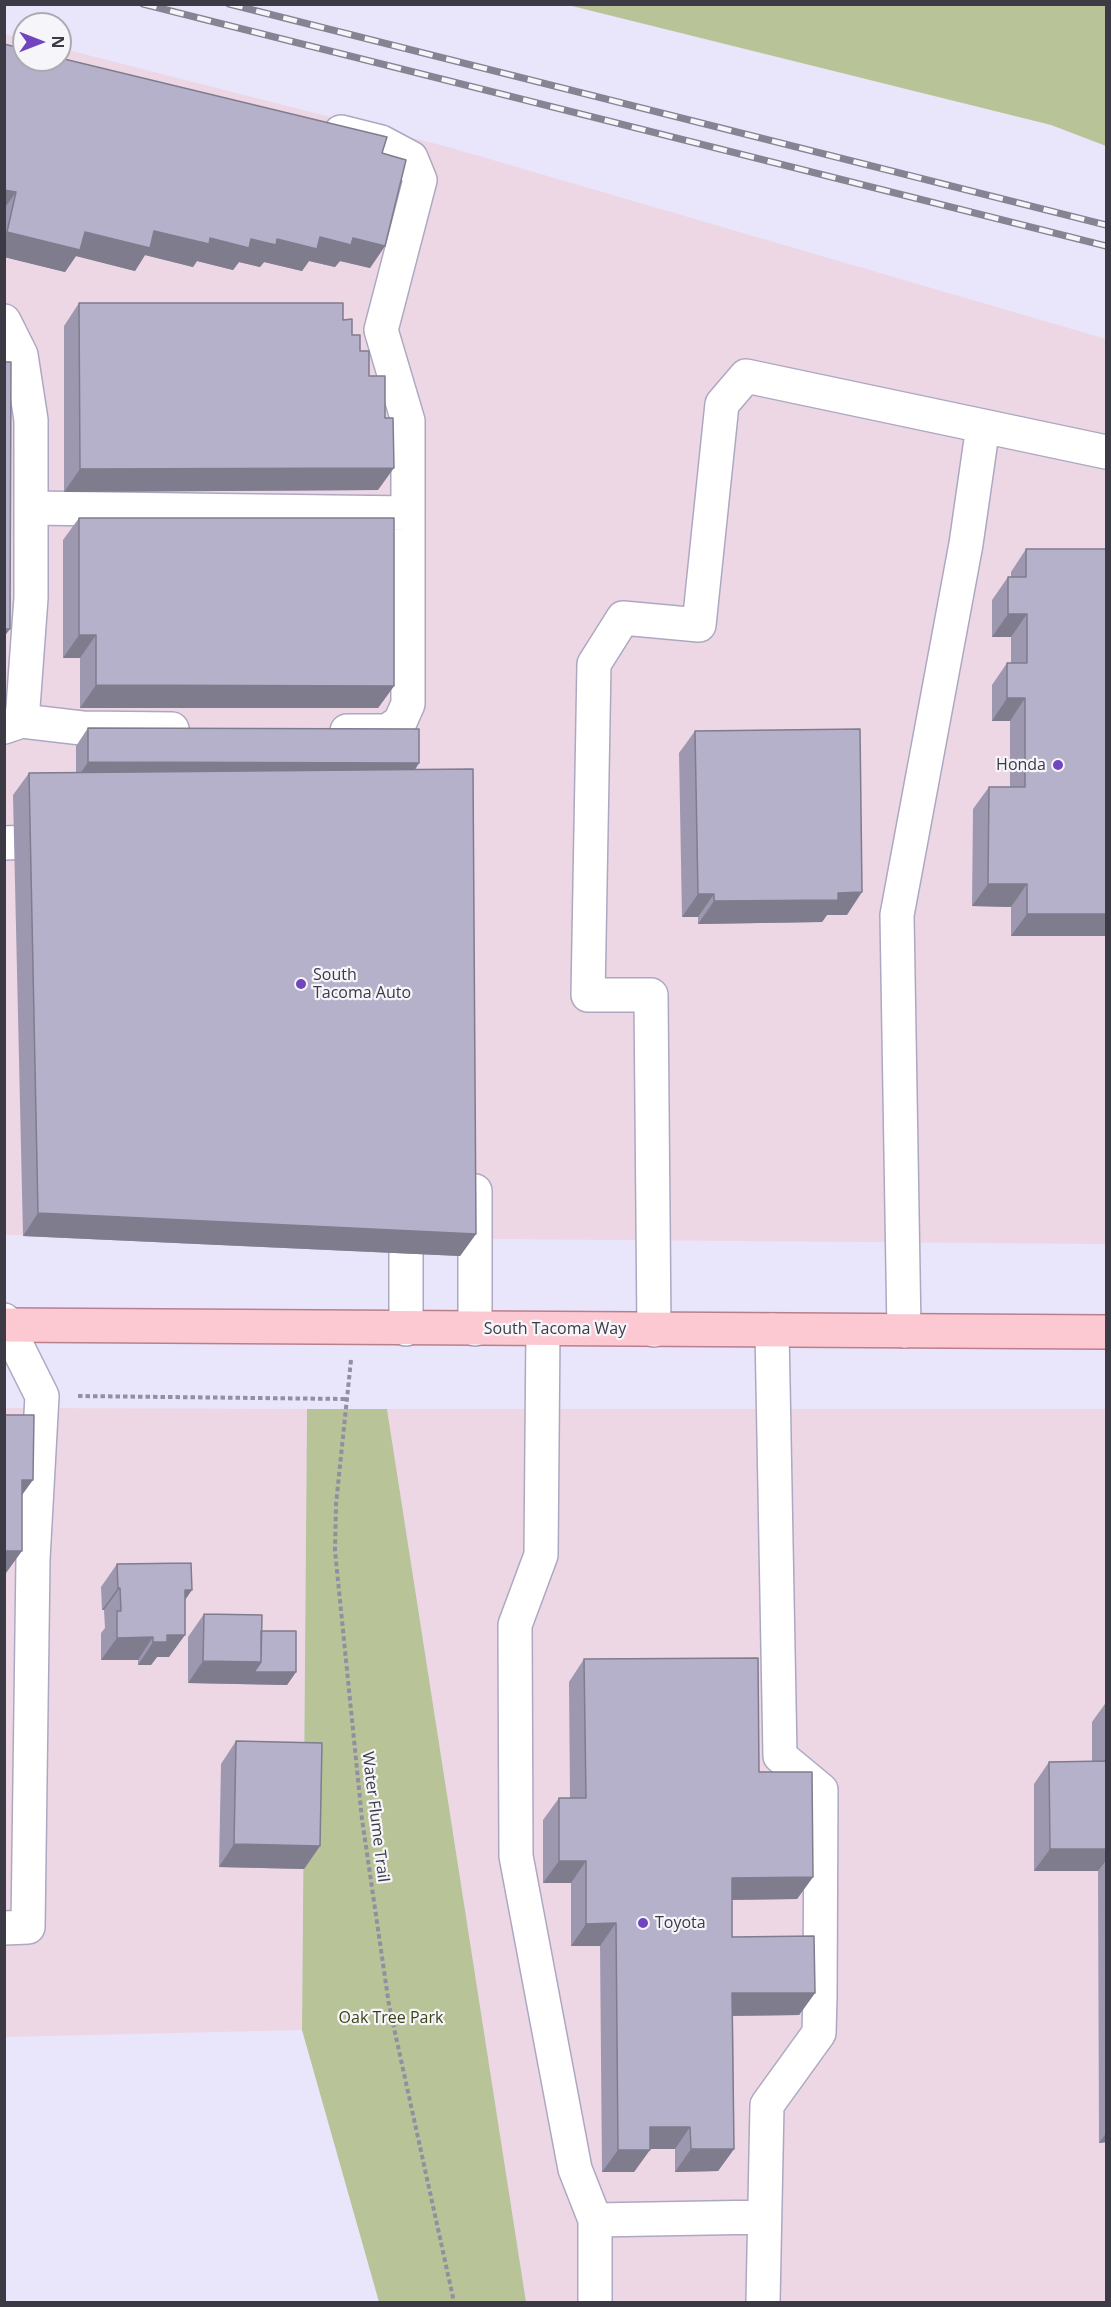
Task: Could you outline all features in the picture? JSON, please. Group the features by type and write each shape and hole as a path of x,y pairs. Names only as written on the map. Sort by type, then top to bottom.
{"main road":[{"name":"South Tacoma Way","path":"5,1324 406,1329 1107,1332"}],"lane":[{"path":"312,125 381,142 411,158 420,180 381,330 408,421 408,704 400,722 387,731 316,730"},
{"path":"4,321 21,355 31,420 31,598 13,724 82,728 199,729"},
{"path":"654,1330 651,995 588,994 594,664 624,618 699,625 722,404 746,375 1107,452"},
{"path":"904,1331 897,915 966,544 983,426"},
{"path":"31,507 408,513"},
{"path":"4,843 80,849"},
{"path":"398,1191 406,1329"},
{"path":"475,1191 475,1329"},
{"path":"4,1928 27,1927 33,1559 42,1396 5,1324"},
{"path":"543,1329 541,1555 515,1625 516,1856 575,2169 595,2220 595,2302"},
{"path":"763,2302 767,2105 819,2033 820,1996 821,1790 780,1756 772,1330"},
{"path":"595,2220 764,2217"}],"path":[{"name":"Water Flume Trail","path":"354,1328 336,1504 335,1551 362,1819 389,2005 454,2302"},
{"path":"42,1396 347,1399"}],"shaded area":[{"path":"4,34 12,36 12,72 72,72 72,51 448,147 1106,339 1106,1244 5,1235"},
{"path":"4,1408 307,1409 302,2030 5,2037"},
{"path":"387,1409 1106,1409 1106,2302 526,2302"}],"green space":[{"path":"568,5 1106,5 1106,146 1051,125"},
{"name":"Oak Tree Park","path":"307,1409 387,1409 526,2302 379,2302 302,2030"}],"building":[{"path":"4,44 12,46 12,72 72,72 72,61 387,137 382,153 406,160 385,246 353,238 351,245 320,237 317,249 277,239 276,245 251,239 249,248 210,238 209,244 154,231 150,248 85,232 80,250 7,232 16,192 4,190"},
{"path":"79,303 343,303 343,320 352,319 352,335 360,335 360,351 369,351 369,376 385,376 385,418 393,418 394,468 80,469"},
{"path":"4,362 11,362 10,629 4,629"},
{"path":"79,518 394,518 394,686 96,685 96,635 79,635"},
{"name":"Honda","path":"1026,549 1107,549 1107,914 1027,914 1027,884 988,884 989,787 1025,787 1025,698 1007,698 1007,663 1027,663 1027,614 1008,614 1008,577 1026,577"},
{"path":"88,728 419,729 419,763 88,762"},
{"path":"860,729 862,892 838,893 838,900 714,901 714,894 698,894 695,731"},
{"name":"South Tacoma Auto","path":"473,769 476,1234 38,1213 29,773"},
{"path":"4,1415 34,1415 33,1480 22,1480 22,1551 4,1551"},
{"path":"191,1563 192,1590 185,1590 185,1635 167,1635 167,1642 153,1642 153,1637 117,1638 117,1611 121,1611 117,1564"},
{"path":"204,1614 262,1615 261,1662 203,1661"},
{"path":"261,1631 296,1631 296,1672 254,1672 261,1662"},
{"name":"Toyota","path":"758,1658 759,1772 812,1772 813,1877 732,1878 732,1937 814,1936 815,1993 732,1993 734,2149 691,2149 690,2127 650,2127 650,2150 618,2150 616,1923 586,1924 586,1861 559,1861 559,1798 586,1798 584,1659"},
{"path":"236,1741 322,1743 320,1846 234,1844"},
{"path":"1107,1761 1107,1849 1050,1849 1049,1762"}],"railway":[{"path":"143,4 1106,246"},
{"path":"229,4 1106,225"}],"place":[{"name":"Honda","path":"1058,765"},
{"name":"South Tacoma Auto","path":"301,984"},
{"name":"Toyota","path":"643,1923"}]}
